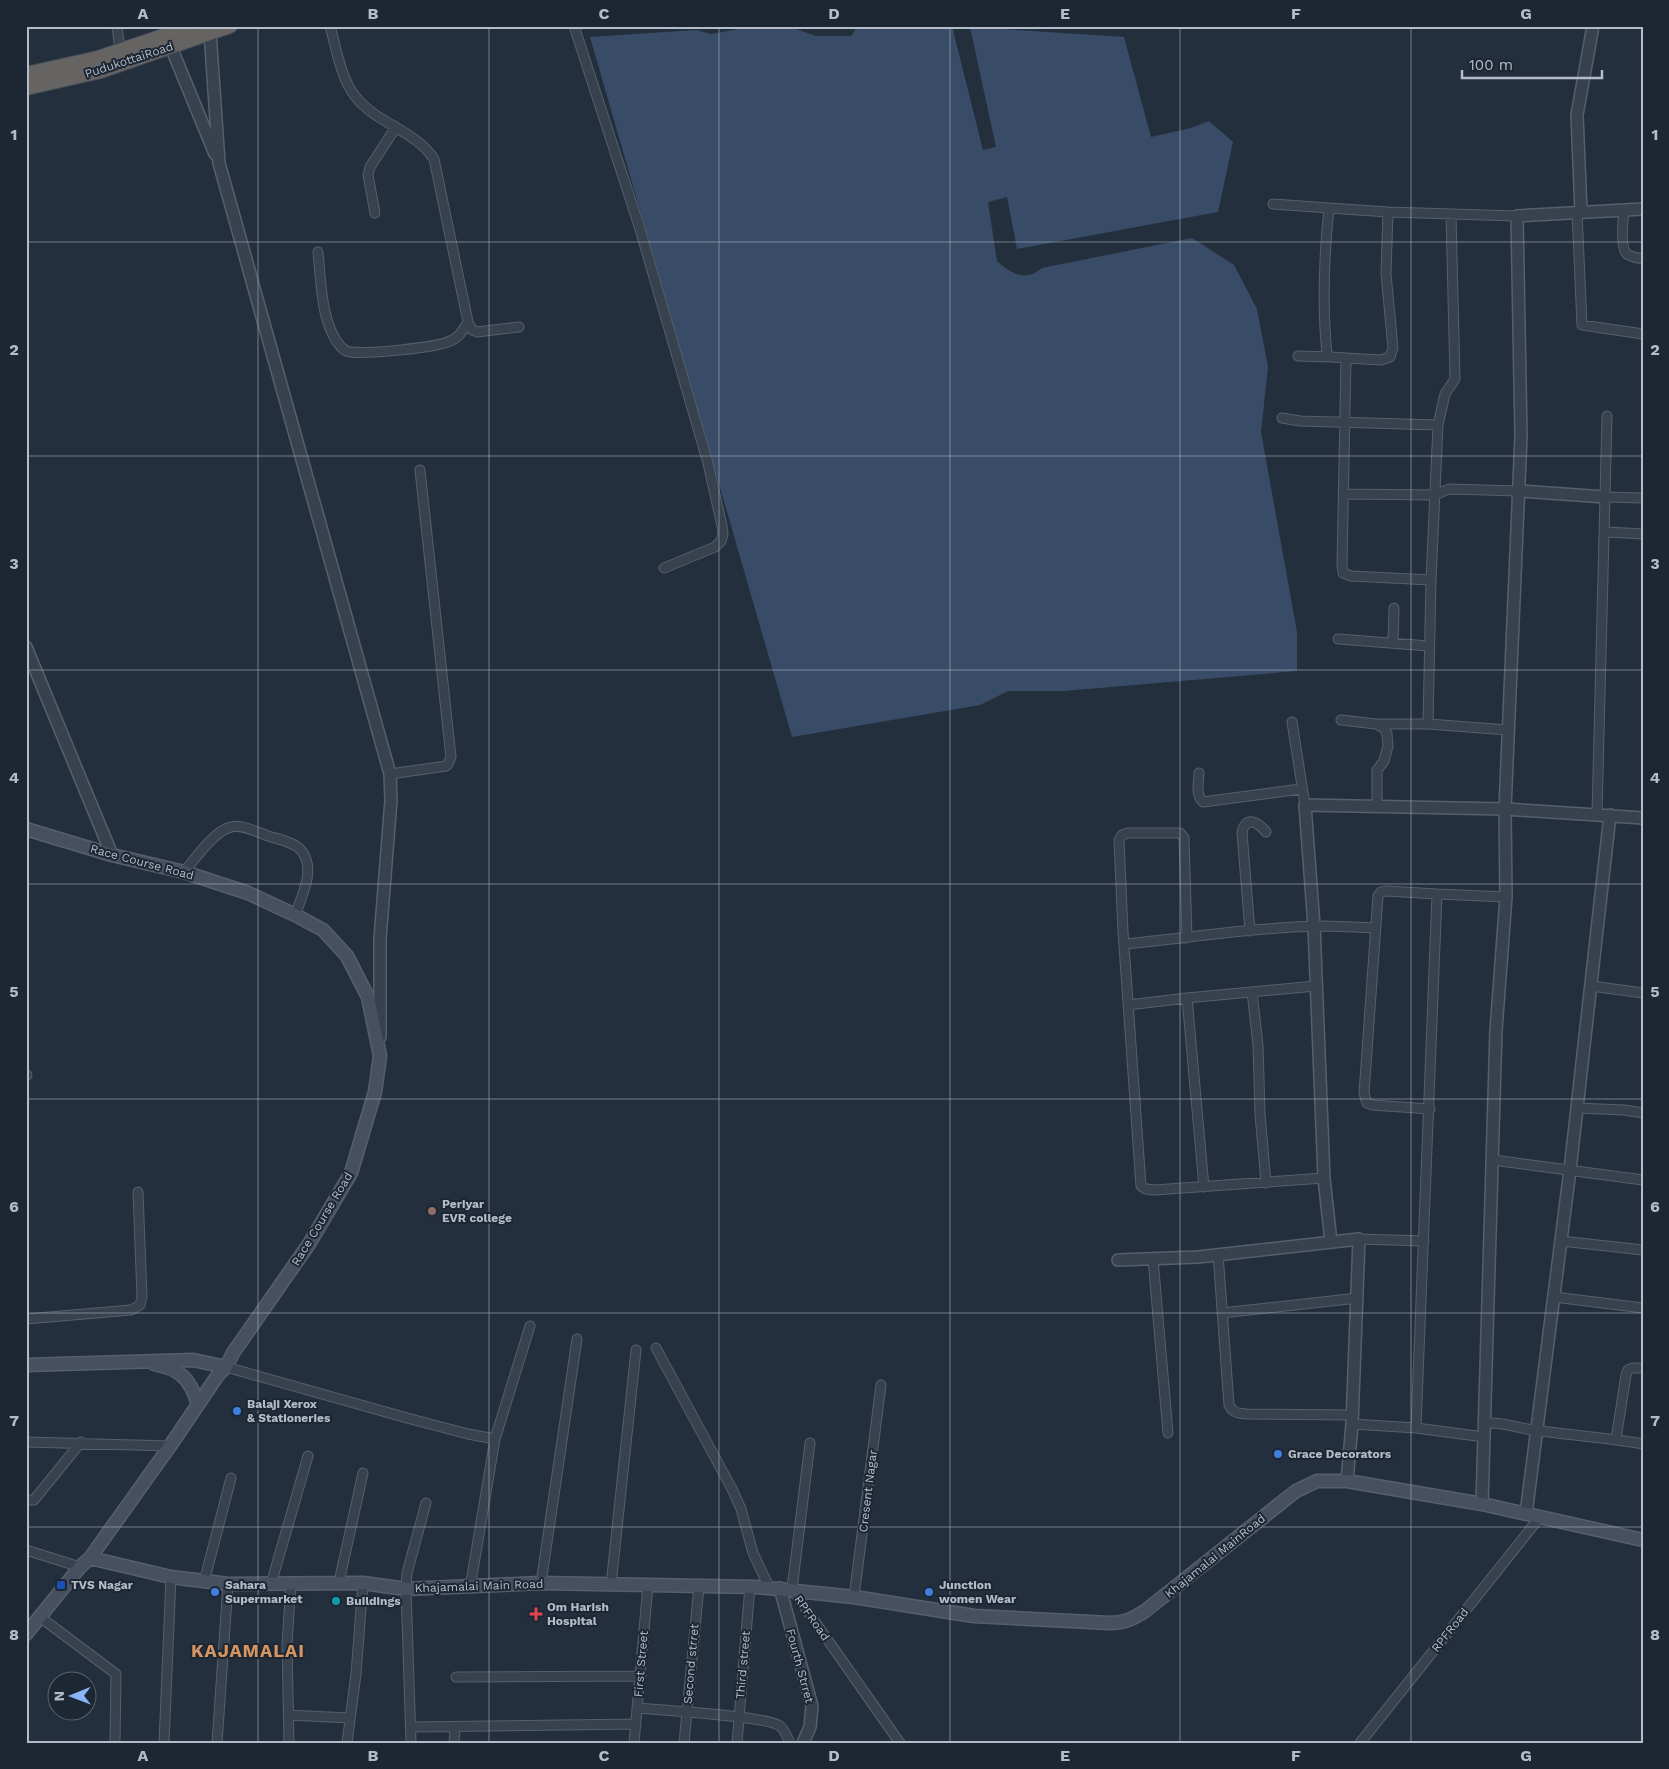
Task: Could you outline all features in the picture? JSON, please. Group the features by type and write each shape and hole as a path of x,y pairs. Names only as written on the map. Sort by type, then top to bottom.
{"highway":[{"path":"26,74 98,58 192,26"},
{"name":"PudukottaiRoad","path":"26,88 101,72 230,26"}],"main road":[{"name":"Race Course Road","path":"26,829 112,855 184,872 248,893 296,915 323,930 347,956 368,997 380,1056 375,1092 351,1173 309,1244 233,1353 226,1367 218,1374 170,1446 90,1558 80,1567 26,1634"},
{"path":"26,1365 193,1360 226,1367"},
{"path":"142,1362 166,1366 185,1376 193,1388 198,1404"},
{"name":"Khajamalai MainRoad","path":"781,1588 854,1597 974,1616 1110,1623 1125,1621 1139,1615 1177,1587 1296,1491 1317,1481 1347,1481 1482,1504 1643,1540"},
{"name":"Khajamalai Main Road","path":"90,1558 171,1577 228,1584 339,1582 406,1589 470,1588 541,1583 781,1588"}],"street":[{"path":"117,26 120,51"},
{"path":"330,26 346,81 355,96 372,112 423,146 434,158 468,322 472,330 477,332 519,327"},
{"path":"574,26 674,341 712,480 722,526 721,541 715,547 664,568"},
{"path":"1593,26 1577,115 1582,325 1643,334"},
{"path":"210,32 219,163"},
{"path":"171,47 219,163 390,774 391,800 380,939 380,1056"},
{"path":"375,213 368,175 370,166 396,127"},
{"path":"1273,204 1388,212 1517,216 1643,209"},
{"path":"1329,208 1326,234 1325,302 1327,354 1331,357"},
{"path":"1624,211 1623,243 1625,251 1628,254 1643,259"},
{"path":"1298,356 1381,360 1390,357 1393,348 1386,274 1388,212"},
{"path":"1428,724 1431,580 1438,425 1445,394 1455,380 1451,214"},
{"path":"1482,1504 1496,1030 1506,897 1505,809 1521,436 1517,216"},
{"path":"318,252 324,308 331,331 346,351 374,352 437,345 456,338 468,322"},
{"path":"1346,358 1343,573 1351,576 1431,580"},
{"path":"1597,814 1607,416"},
{"path":"1282,418 1300,421 1344,423 1438,425"},
{"path":"390,774 446,766 451,757 420,470"},
{"path":"1343,494 1435,495 1449,489 1643,498"},
{"path":"1607,532 1643,534"},
{"path":"1392,643 1394,608"},
{"path":"1338,639 1429,646"},
{"path":"26,647 112,855"},
{"path":"1341,720 1376,724 1428,724 1508,730"},
{"path":"1292,722 1305,805 1314,926 1324,1178 1331,1242"},
{"path":"1376,724 1384,728 1387,734 1388,746 1384,761 1377,770 1377,807"},
{"path":"1199,773 1198,793 1203,802 1301,789"},
{"path":"1305,805 1505,809 1643,818"},
{"path":"1526,1514 1570,1170 1610,816"},
{"path":"1250,931 1243,827 1248,823 1254,822 1260,824 1266,832"},
{"path":"184,872 206,846 223,830 231,827 242,827 292,844 300,849 306,860 308,878 296,915"},
{"path":"1187,938 1184,838 1180,833 1128,833 1122,835 1118,840 1141,1186 1154,1190 1324,1178"},
{"path":"1430,1109 1372,1105 1365,1100 1374,928 1378,896 1381,892 1387,891 1506,897"},
{"path":"1416,1428 1438,894"},
{"path":"1124,944 1314,926 1374,928"},
{"path":"1128,1005 1316,986"},
{"path":"1590,986 1643,993"},
{"path":"1252,992 1258,1045 1260,1114 1266,1183"},
{"path":"1186,998 1204,1187"},
{"path":"1577,1108 1624,1110 1643,1113"},
{"path":"1492,1160 1643,1180"},
{"path":"26,1319 131,1310 140,1305 142,1297 138,1192"},
{"path":"1118,1260 1218,1254 1359,1239 1424,1241"},
{"path":"1347,1481 1352,1420 1359,1239"},
{"path":"1561,1241 1643,1250"},
{"path":"1218,1254 1229,1405 1232,1410 1237,1413 1246,1414 1352,1420 1484,1437"},
{"path":"1153,1259 1168,1433"},
{"path":"1554,1297 1643,1308"},
{"path":"1222,1313 1358,1298"},
{"path":"470,1588 495,1439 530,1326"},
{"path":"541,1583 577,1339"},
{"path":"656,1348 742,1509 753,1553 781,1588"},
{"path":"611,1585 636,1350"},
{"path":"226,1367 468,1434 495,1439"},
{"path":"1616,1439 1626,1375 1628,1370 1632,1368 1643,1368"},
{"name":"Cresent Nagar","path":"854,1597 881,1385"},
{"path":"1485,1423 1506,1423 1526,1428 1643,1444"},
{"path":"26,1442 81,1442 170,1446"},
{"path":"26,1500 34,1500 81,1442"},
{"name":"RPFRoad","path":"810,1443 781,1588 900,1743"},
{"path":"271,1584 308,1456"},
{"path":"339,1582 364,1473"},
{"path":"204,1582 231,1478"},
{"path":"411,1743 412,1727 406,1589 408,1573 426,1503"},
{"name":"RPFRoad","path":"1360,1743 1540,1517"},
{"path":"26,1550 80,1567"},
{"path":"164,1743 171,1577"},
{"path":"289,1743 287,1644 291,1583"},
{"path":"347,1743 356,1674 363,1583"},
{"path":"217,1743 228,1584"},
{"name":"First Street","path":"634,1743 648,1585"},
{"name":"Second strret","path":"684,1743 698,1586"},
{"name":"Third street","path":"737,1743 750,1586"},
{"name":"Fourth Strret","path":"781,1588 812,1706 810,1727 804,1743"},
{"path":"40,1617 116,1674 115,1743"},
{"path":"456,1678 641,1676"},
{"path":"638,1708 739,1717 775,1723 781,1727 790,1743"},
{"path":"288,1715 349,1718"},
{"path":"412,1727 455,1728 636,1724"},
{"path":"454,1743 455,1728"}],"water":[{"path":"756,26 787,26 816,36 851,36 858,26 952,26 983,150 996,147 970,27 1124,37 1151,137 1191,128 1209,121 1233,142 1218,212 1017,249 1007,197 988,202 997,261 1008,270 1019,275 1030,275 1042,268 1192,238 1234,265 1257,309 1268,367 1261,432 1297,632 1297,671 1064,691 1008,691 980,705 792,737 590,37 696,30 711,34"}],"place":[{"name":"Periyar EVR college","path":"432,1211"},
{"name":"Balaji Xerox & Stationeries","path":"237,1411"},
{"name":"Grace Decorators","path":"1278,1454"},
{"name":"TVS Nagar","path":"61,1585"},
{"name":"Sahara Supermarket","path":"215,1592"},
{"name":"Junction women Wear","path":"929,1592"},
{"name":"Buildings","path":"336,1601"},
{"name":"Om Harish Hospital","path":"536,1614"}],"district":[{"name":"KAJAMALAI","path":"248,1651"}]}
